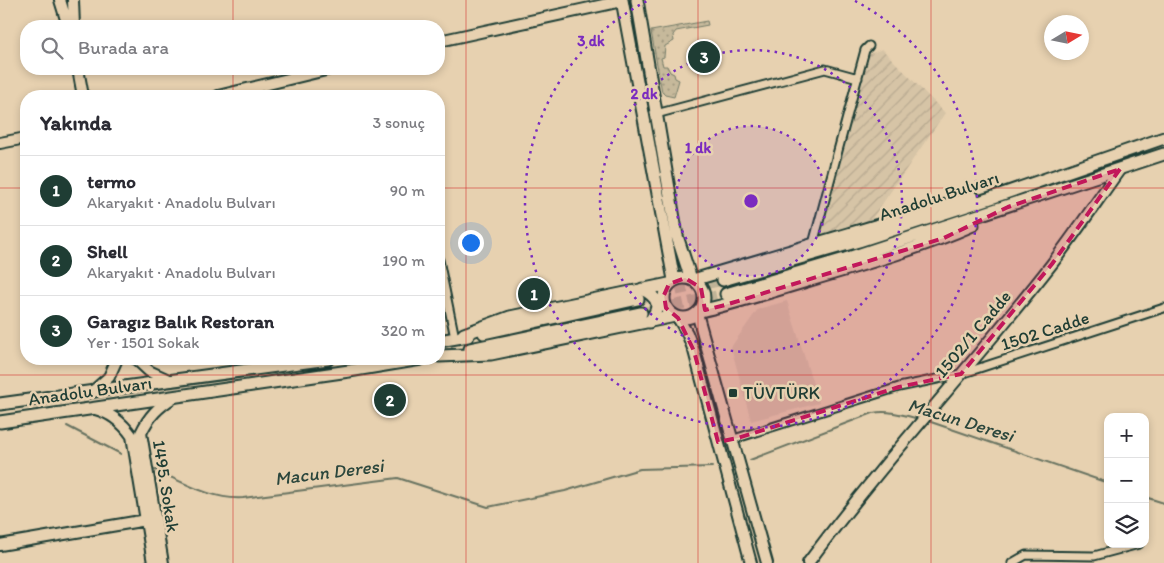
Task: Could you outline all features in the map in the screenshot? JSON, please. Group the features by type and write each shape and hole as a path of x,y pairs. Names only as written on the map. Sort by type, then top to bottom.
{"main road":[{"path":"622,0 672,282"},
{"path":"445,355 490,354 676,317 692,317 702,306 704,294 698,284 692,280 677,236 637,0"},
{"name":"Anadolu Bulvarı","path":"722,276 859,241 1012,191 1164,138"},
{"name":"Anadolu Bulvarı","path":"698,312 725,300 863,264 944,238 1008,207 1164,154"},
{"path":"725,300 712,298 709,292 711,280 813,244 978,195 1012,191"},
{"path":"445,340 640,294 680,278 692,280 722,276"},
{"path":"672,282 666,289 664,302 670,313 676,317"},
{"path":"640,294 650,293 658,306 656,314 649,322"},
{"path":"445,354 640,314"},
{"name":"Anadolu Bulvarı","path":"0,404 285,365"},
{"name":"Anadolu Bulvarı","path":"0,422 382,365"}],"street":[{"path":"60,0 66,20"},
{"path":"73,0 74,20"},
{"path":"445,40 622,0"},
{"path":"813,244 865,50 869,46"},
{"path":"656,114 825,69 858,78"},
{"path":"79,75 82,90"},
{"path":"243,90 305,75"},
{"path":"0,144 20,139"},
{"name":"1502/1 Cadde","path":"808,563 934,405 1052,264 1120,169"},
{"path":"445,285 458,338"},
{"name":"1502 Cadde","path":"734,439 899,387 960,374 1164,308"},
{"path":"698,312 767,563"},
{"path":"676,317 687,333 694,351 751,563"},
{"name":"Anadolu Bulvarı","path":"92,392 109,377 114,365"},
{"path":"142,365 149,371 172,381"},
{"name":"1495. Sokak","path":"153,563 150,520 142,466 141,434 156,409 174,397"},
{"name":"1495. Sokak","path":"94,408 116,418 125,426 132,436 142,466"},
{"path":"718,442 734,439"},
{"path":"0,545 150,520"},
{"name":"1495. Sokak","path":"150,520 163,563"},
{"path":"1012,563 1026,555 1094,556 1125,548"}],"highlighted area":[{"path":"1120,169 1052,264 961,374 899,387 738,438 718,442 694,351 678,318 666,308 664,295 669,284 685,278 701,288 705,310 725,305 944,238 1008,207"}],"shaded area":[{"path":"707,21 708,25 676,31 673,35 674,41 665,46 664,57 661,58 663,66 667,66 675,78 679,80 674,97 665,95 662,92 651,31"},
{"path":"882,49 945,113 869,223 818,239 870,54"},
{"path":"787,301 819,403 751,421 731,347 758,309"}],"waterway":[{"name":"Macun Deresi","path":"750,460 873,413 891,413 919,419"},
{"name":"Macun Deresi","path":"928,421 1104,482"},
{"name":"Macun Deresi","path":"67,426 121,454"},
{"name":"Macun Deresi","path":"155,470 198,489 231,498 398,478 488,507 565,491 640,469 712,467"},
{"name":"Macun Deresi","path":"1149,498 1164,503"}],"tunnel":[{"path":"644,297 723,280"},
{"path":"641,313 726,294"}],"place":[{"name":"Garagız Balık Restoran","path":"704,57"},
{"name":"termo","path":"534,294"},
{"name":"TÜVTÜRK","path":"733,393"},
{"name":"Shell","path":"390,400"}]}
